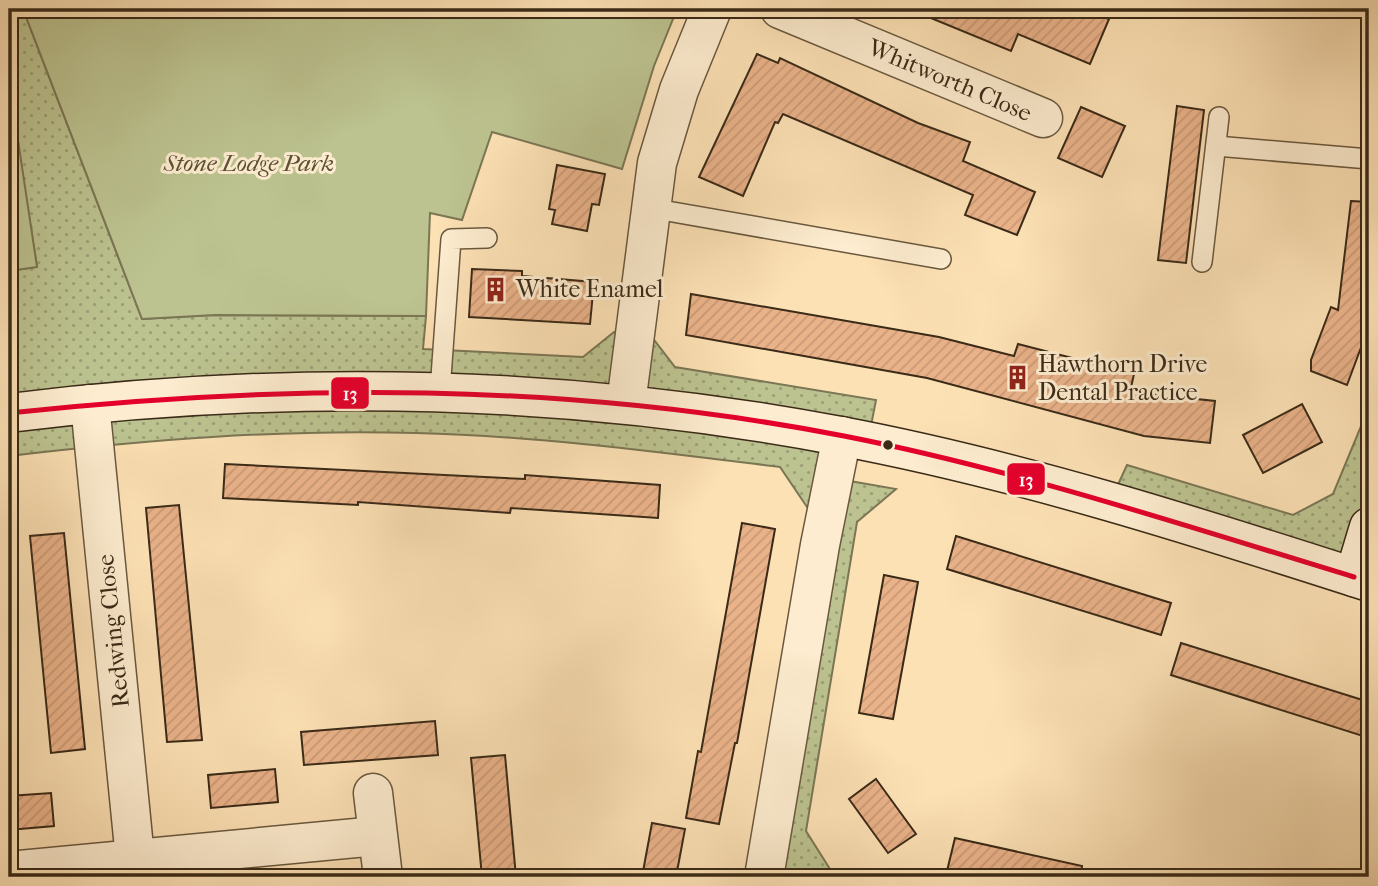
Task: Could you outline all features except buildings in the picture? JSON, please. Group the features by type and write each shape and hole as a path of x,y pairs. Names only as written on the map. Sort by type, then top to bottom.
{"street":[{"path":"626,404 650,208 667,127 712,9"},
{"name":"Whitworth Close","path":"780,9 1043,118"},
{"path":"9,413 90,404 341,391 440,391 626,404 842,436 1060,488 1362,580 1369,527"},
{"name":"Redwing Close","path":"90,404 135,858"},
{"path":"764,877 820,545 842,436"},
{"path":"373,793 383,877"},
{"path":"9,871 377,836"}],"lane":[{"path":"1202,262 1219,117"},
{"path":"1216,146 1369,159"},
{"path":"650,208 941,259"},
{"path":"440,391 451,239 487,238"}],"green space":[{"path":"11,9 23,9 142,319 215,315 426,316 423,349 583,357 614,332 651,336 675,367 876,400 868,441 833,478 896,489 857,522 806,831 835,877 764,877 825,513 807,507 780,467 553,441 365,432 212,437 9,456 9,271 37,267 12,107 9,108"},
{"name":"Stone Lodge Park","path":"23,9 677,9 654,66 622,169 492,132 462,220 430,213 426,316 215,315 142,319"},
{"path":"13,107 37,267 9,271 9,108"},
{"path":"1369,407 1369,582 1110,502 1127,465 1293,515 1333,494"}],"transit line":[{"name":"13","path":"9,413 218,396 323,393 532,397 636,405 740,418 844,436 973,465 1101,500 1354,577"}],"place":[{"name":"White Enamel","path":"496,289"},
{"name":"Hawthorn Drive Dental Practice","path":"1018,378"}]}
